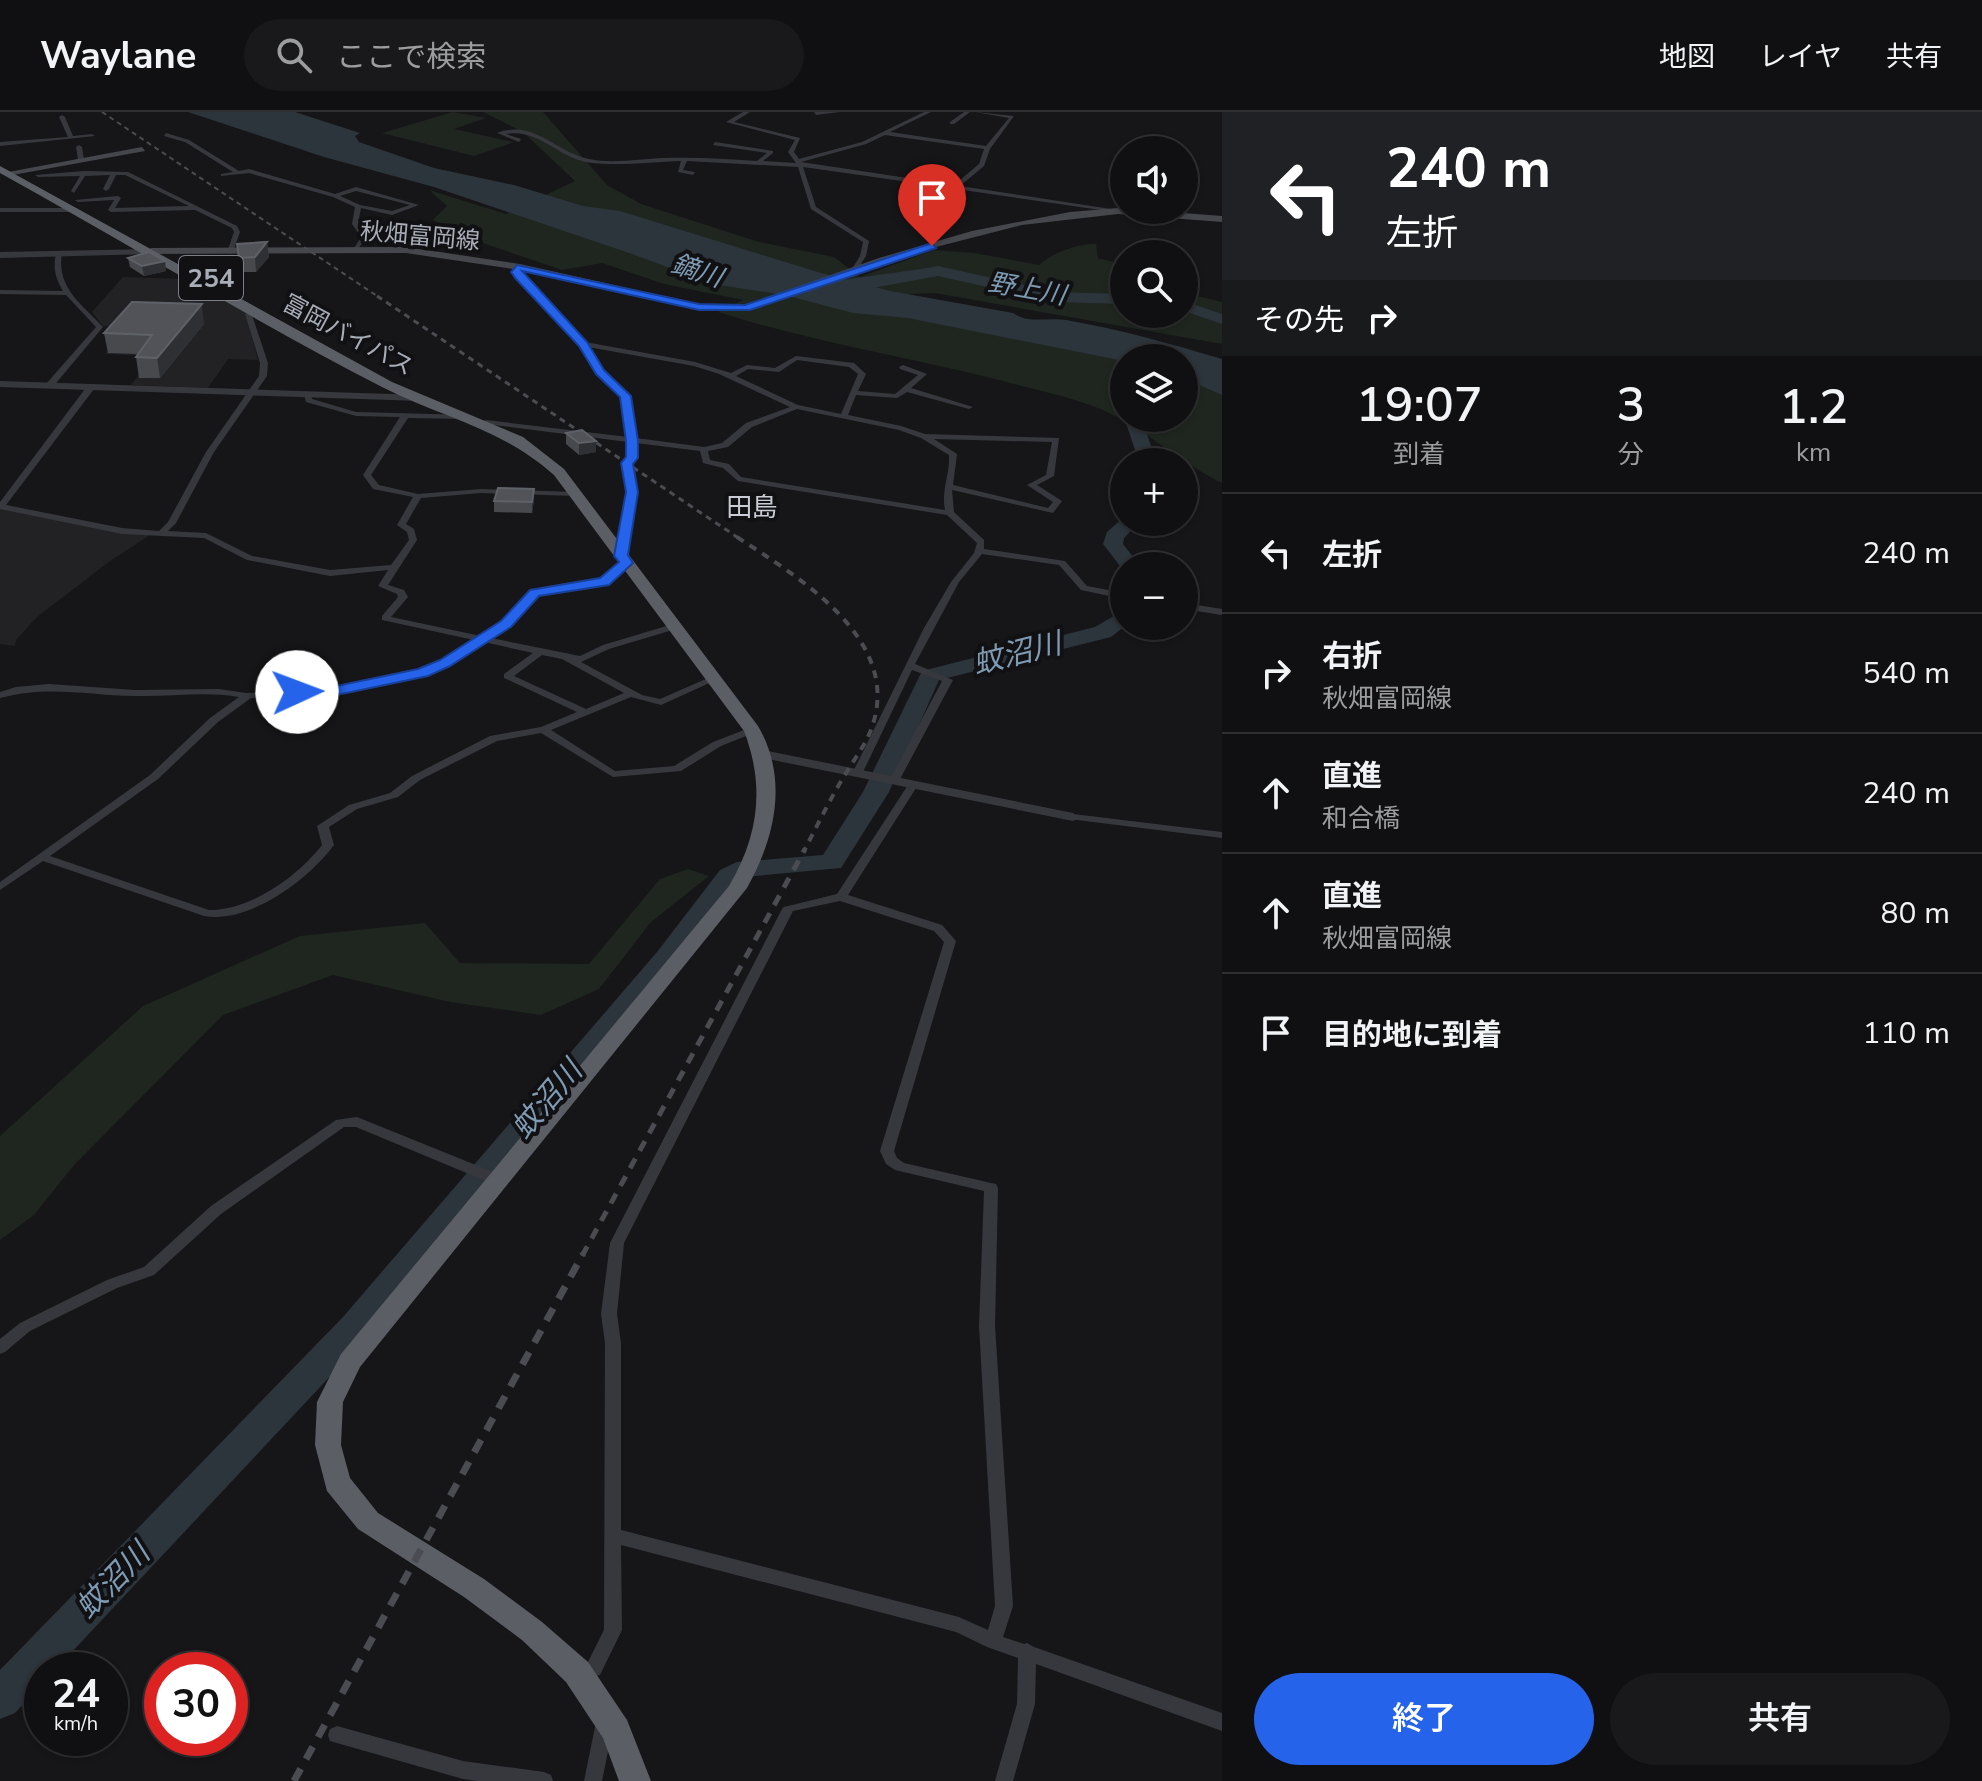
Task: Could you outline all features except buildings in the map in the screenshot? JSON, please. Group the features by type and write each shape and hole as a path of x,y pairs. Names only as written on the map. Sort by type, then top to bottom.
{"highway":[{"name":"富岡バイパス","path":"0,160 6,172 164,252 421,398"},
{"name":"富岡バイパス","path":"6,172 77,205 151,251 391,387 421,398"},
{"name":"254","path":"421,398 480,420 540,453 575,494 711,680 752,730 763,754 768,790 766,825 755,860 737,888 494,1178 350,1361 330,1402 328,1445 337,1483 368,1521 474,1588 532,1631 577,1672 616,1730 635,1781"}],"main road":[{"path":"6,172 142,149"},
{"path":"848,274 1006,224 1110,212"},
{"path":"1198,217 1222,219"},
{"name":"秋畑富岡線","path":"151,251 355,249 438,253 520,267 714,309 746,308 848,274"}],"street":[{"path":"747,112 729,122 798,139 791,152 799,163 813,208 866,241 863,256 848,274"},
{"path":"816,113 837,112"},
{"path":"799,163 864,143 928,112"},
{"path":"952,123 967,112"},
{"path":"953,189 982,165 988,148 1012,117 978,112"},
{"path":"62,117 71,138"},
{"path":"519,140 500,133 518,130 532,133 572,157 594,162 685,159 799,163 953,189 1110,210"},
{"path":"884,133 988,148"},
{"path":"166,135 187,141 239,173"},
{"path":"0,144 92,136"},
{"path":"715,144 771,152 758,163"},
{"path":"79,147 81,160"},
{"path":"685,159 680,171 693,173"},
{"path":"62,163 72,173"},
{"path":"223,175 249,171 335,196 358,206 392,213 416,205 356,189 335,196"},
{"path":"74,191 84,173"},
{"path":"106,189 114,173"},
{"path":"38,175 126,173 235,227 237,232 230,252"},
{"path":"0,210 77,205 118,198 111,210 196,208"},
{"path":"355,249 364,237 355,224 358,206"},
{"path":"0,255 151,251"},
{"path":"49,386 100,327 67,293 54,266 59,253"},
{"path":"0,887 13,874 154,777 214,720 247,696 266,692 327,692 422,673 445,663 506,624 535,593 605,582 624,559 632,492 627,463 632,458 632,441 626,396 600,372 583,344 519,277 516,272 520,267"},
{"path":"0,292 67,293"},
{"path":"163,531 172,523 210,452 263,376 264,363 248,314 255,310"},
{"path":"583,344 678,359 731,376 796,407 924,436 1056,440 1050,476 1031,485 1058,501 1050,511 948,486"},
{"path":"731,376 747,367 776,370 796,358 851,365 862,374 843,417"},
{"path":"855,393 897,396 923,374 903,367"},
{"path":"0,384 421,398"},
{"path":"91,387 0,506 122,531 163,531 206,536 250,558 330,573 394,567"},
{"path":"905,389 969,407"},
{"path":"308,395 309,400 356,414 480,420 704,449 725,445 749,425 796,407"},
{"path":"405,416 367,475 376,487 418,496 481,491 549,496 575,494"},
{"path":"924,436 953,454 948,486 950,513"},
{"path":"704,449 706,461 726,466 738,479 950,513 981,542 981,551 956,580 916,668 858,772"},
{"path":"418,496 401,525 411,531 413,540 383,586 401,592 403,597 385,618 581,659 606,647 673,627"},
{"path":"981,551 1062,563 1084,588 1110,593"},
{"path":"1198,608 1222,612"},
{"path":"540,652 507,676 585,712"},
{"path":"561,657 632,693 661,702 711,680"},
{"path":"894,781 948,680 916,668"},
{"path":"0,695 29,688 138,694 229,692 247,696"},
{"path":"41,857 218,916 274,892 322,855 328,845 323,826 353,807 394,795 416,778 494,738 543,730 632,693"},
{"path":"543,730 613,774 677,769 717,744 752,730"},
{"path":"763,754 1073,817 1222,835"},
{"path":"841,897 913,785"},
{"path":"0,871 13,874"},
{"path":"577,1672 594,1669 613,1630 613,1343 609,1314 617,1243 788,909 841,897 938,928 950,941 887,1151 891,1161 900,1167 991,1188 987,1341 1004,1606 993,1641"},
{"path":"0,1348 25,1327 112,1284 149,1271 216,1210 341,1123 357,1122 494,1178"},
{"path":"613,1535 959,1625 993,1641 1222,1722"},
{"path":"1004,1781 1026,1704 1027,1651"},
{"path":"593,1781 606,1716"},
{"path":"337,1735 463,1770 544,1781"}],"shaded area":[{"path":"453,112 486,118 454,129 514,142 474,156 382,133"},
{"path":"483,112 543,112 607,185 641,204 759,242 834,257 860,277 934,250 974,253 1039,265 1066,250 1096,244 1098,258 1110,261 1110,324 935,293 908,294 1110,354 1110,414 1054,394 788,332 718,312 743,300 664,284 602,263 562,270 459,235 433,220 447,206 429,190 506,214 575,181 523,132"},
{"path":"123,277 185,279 245,312 258,360 228,359 208,388 131,385 153,356 105,354 128,327 103,326 92,312"},
{"path":"1198,296 1222,302 1222,344 1132,328 1198,328"},
{"path":"1198,373 1222,383 1222,483 1198,469 1198,448 1166,448 1142,432 1198,432"},
{"path":"0,508 98,529 153,533 110,561 37,617 16,640 15,646 0,644"},
{"path":"688,869 709,876 651,922 599,989 541,1015 450,1002 333,975 223,1015 74,1165 34,1215 0,1240 0,1136 143,1006 300,936 425,923 460,963 589,964 660,879"}],"water":[{"path":"188,112 295,112 360,133 355,136 359,142 434,168 514,185 583,206 620,211 821,273 890,291 1013,313 1025,318 1086,324 1171,344 1110,344 1110,358 908,318 853,313 644,258 434,187 324,157"},
{"path":"1198,352 1222,359 1222,395 1198,384"}],"waterway":[{"name":"鏑川","path":"640,252 718,281 797,292"},
{"name":"野上川","path":"828,285 878,282 938,271 1055,297 1110,299"},
{"name":"野上川","path":"1198,311 1222,319"},
{"name":"蚊沼川","path":"1137,432 1143,448"},
{"name":"蚊沼川","path":"1114,536 1113,544 1119,552"},
{"name":"蚊沼川","path":"0,1699 355,1327 667,958 729,876 737,870 832,862 876,792 930,676 1103,632 1110,627"}],"railway":[{"path":"102,112 380,298"},
{"path":"377,296 740,539"},
{"path":"737,537 814,591 838,613 858,638 872,665 878,695 872,727 804,851"},
{"path":"582,1256 805,849"},
{"path":"294,1781 583,1254"}],"district":[{"name":"田島","path":"752,507"}],"route":[{"path":"297,692 327,692 422,673 445,663 506,624 535,593 605,582 626,563 621,556 632,492 631,471 627,463 632,458 632,441 626,396 600,372 583,344 519,277 516,272 520,267 699,307 729,309 746,308 932,246"}]}
